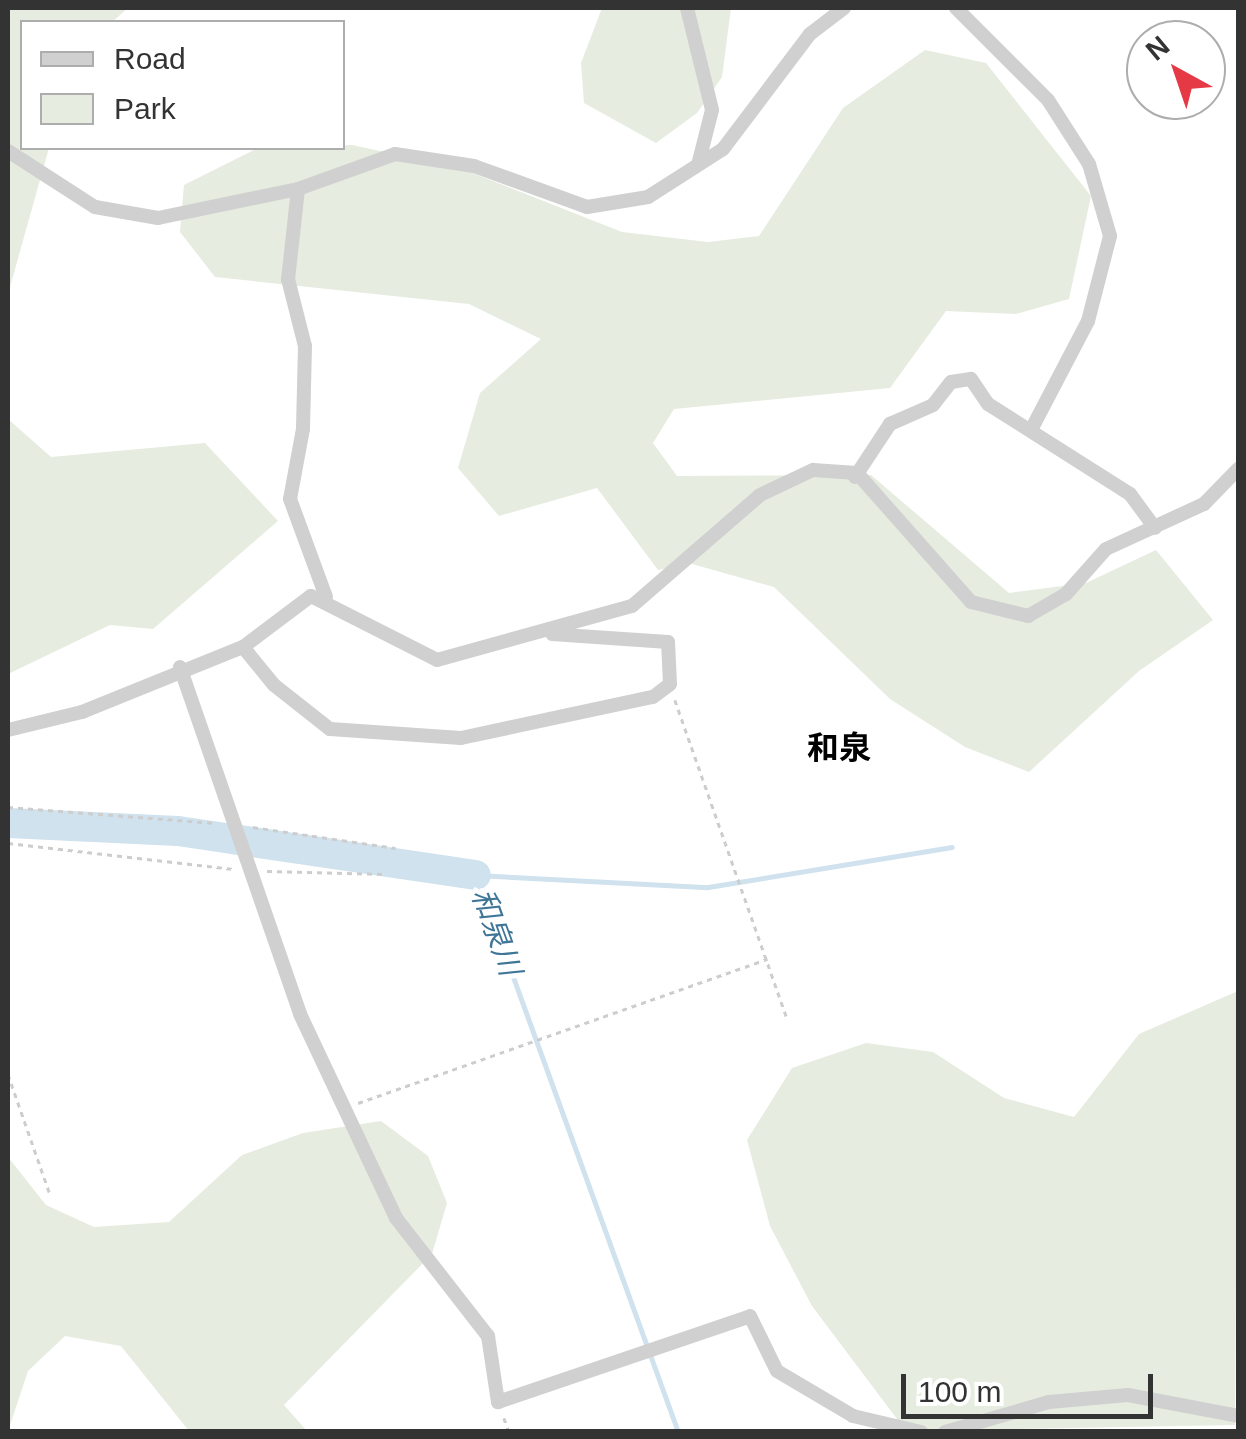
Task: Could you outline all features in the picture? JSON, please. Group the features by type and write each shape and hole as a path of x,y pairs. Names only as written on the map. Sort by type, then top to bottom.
{"street":[{"path":"687,8 712,110 699,161"},
{"path":"8,151 94,206 158,218 298,189 395,154 474,166 587,206 648,197 736,136 810,34 844,8"},
{"path":"956,8 1048,100 1089,164 1110,236 1088,321 1033,426"},
{"path":"298,189 288,278 305,346 303,430 290,499 326,597 412,656 450,659 632,606 760,495 813,470 856,475 971,602 995,615 1054,605 1097,556 1204,504 1238,469"},
{"path":"856,475 890,424 933,405 951,382 972,380 988,404 1033,426 1130,494 1155,528"},
{"path":"8,730 82,712 180,667 244,647 298,602 326,597"},
{"path":"244,647 274,686 330,729 461,738 652,697 670,684 668,642 552,634"},
{"path":"180,667 249,870 344,1108 396,1218 488,1336 498,1402 750,1316 777,1370 853,1416 921,1432"},
{"path":"945,1432 1049,1402 1128,1395 1238,1416"}],"path":[{"path":"670,684 787,1018"},
{"path":"8,808 233,825 395,848"},
{"path":"8,843 249,870 384,874"},
{"path":"344,1108 766,959"},
{"path":"8,1074 50,1194"}],"green space":[{"path":"8,8 128,8 114,20 20,20 20,150 48,150 8,294"},
{"path":"602,8 731,8 722,77 697,113 656,143 584,103 581,63"},
{"path":"925,50 986,63 1091,196 1069,299 1016,314 946,311 890,388 674,409 653,443 677,476 871,475 1009,593 1086,583 1156,550 1213,620 1139,671 1029,772 965,747 890,699 774,587 692,564 658,570 597,488 499,516 458,468 480,393 541,339 469,304 215,277 180,232 184,185 254,150 345,150 345,145 352,145 460,168 622,232 708,242 759,236 843,108"},
{"path":"8,419 51,457 205,443 278,521 153,629 110,625 8,674"},
{"path":"1238,991 1235,1425 906,1431 812,1306 770,1226 747,1140 792,1068 866,1043 933,1052 1004,1098 1074,1117 1139,1034"},
{"path":"381,1121 428,1156 447,1203 432,1254 284,1405 307,1431 189,1431 121,1346 65,1336 28,1371 8,1431 8,1157 46,1205 94,1227 169,1222 242,1155 303,1133"}],"waterway":[{"name":"和泉川","path":"8,823 178,831 476,875"},
{"name":"和泉川","path":"678,1432 476,875 708,887 952,847"}],"district":[{"name":"和泉","path":"839,748"}]}
